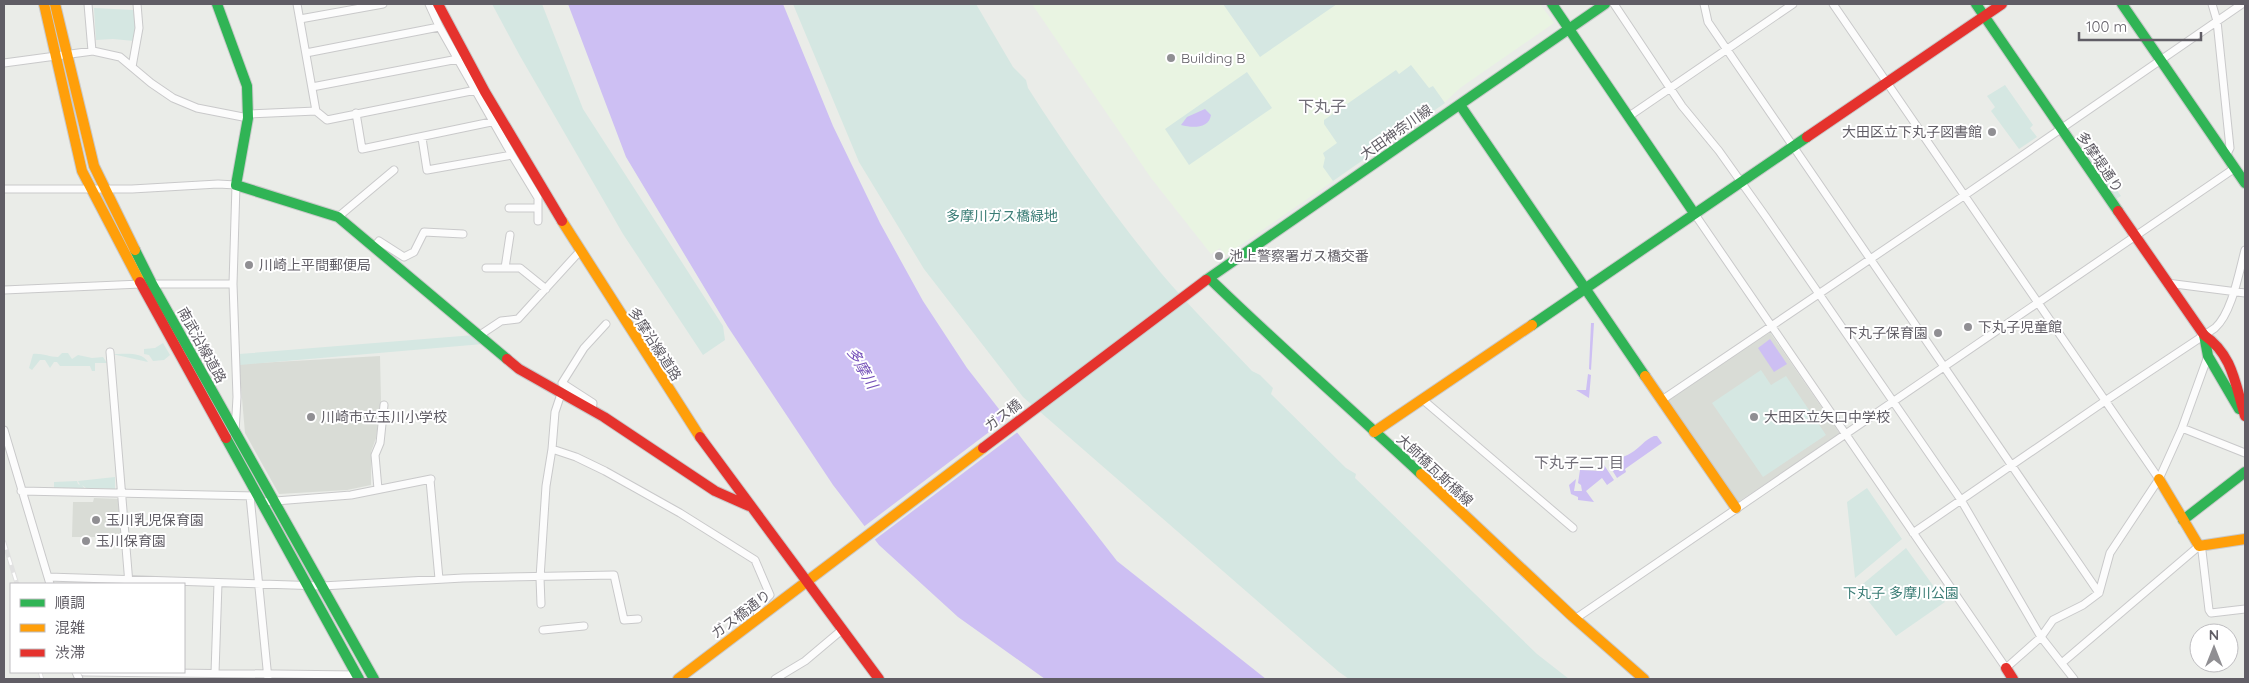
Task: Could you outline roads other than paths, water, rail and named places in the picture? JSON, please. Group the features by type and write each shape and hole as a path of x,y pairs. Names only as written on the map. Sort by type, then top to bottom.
{"street":[{"name":"南武沿線道路","path":"44,4 54,57 82,171 90,189 358,677"},
{"name":"南武沿線道路","path":"55,4 94,166 104,190 152,284 235,433 261,499 322,586 374,679"},
{"path":"88,4 92,51"},
{"path":"132,66 139,28 137,4"},
{"path":"217,4 246,81 248,116 236,185 233,284 237,398 235,433"},
{"path":"298,4 316,112"},
{"path":"300,19 383,4"},
{"path":"429,4 476,90 497,121 512,155 542,196 538,208 538,221"},
{"name":"多摩沿線道路","path":"438,4 497,121 542,196 580,251 697,433 749,506 879,679"},
{"path":"1552,4 2013,679"},
{"name":"大田神奈川線","path":"1206,280 1606,4"},
{"path":"1614,4 1682,106 1741,181 1961,500 2041,637 2063,662 2074,679"},
{"path":"1704,4 1706,19 2099,593"},
{"path":"1628,117 1794,4"},
{"path":"1833,4 2159,479 2202,551 2209,610 2211,613 2245,609"},
{"name":"多摩堤通り","path":"1976,4 2167,283 2204,334 2218,345 2228,361 2245,417"},
{"path":"1374,432 1584,287 2002,4"},
{"path":"2122,4 2245,183"},
{"path":"2212,4 2217,21 2230,148 2226,156"},
{"path":"1662,400 1965,195 2242,4"},
{"path":"306,53 440,27"},
{"path":"4,63 92,51 120,57 151,83 173,98 197,108 248,116 316,112 327,120 476,90"},
{"path":"312,87 458,59"},
{"path":"1460,105 1736,508"},
{"path":"356,114 362,149 497,121"},
{"path":"422,138 427,170 512,155"},
{"path":"1575,619 2235,168"},
{"path":"338,217 394,170"},
{"path":"4,189 104,190 218,184 236,185 338,217 519,368 561,394 592,410 715,491 749,506"},
{"path":"509,208 538,208"},
{"path":"375,246 379,241 404,257 414,252 424,232 463,234"},
{"path":"505,268 510,235"},
{"path":"1913,532 2222,322 2245,250"},
{"path":"480,335 501,321 518,319 580,251"},
{"path":"486,268 520,268 546,289"},
{"name":"大師橋瓦斯橋線","path":"1206,280 1318,378 1575,619 1644,679"},
{"name":"ガス橋","path":"821,570 1206,280"},
{"path":"2167,283 2245,293"},
{"path":"4,290 141,284 233,284"},
{"path":"592,410 594,403 562,383 584,348 606,324"},
{"name":"多摩堤通り","path":"2204,334 2208,356 2245,417"},
{"path":"110,352 129,582"},
{"path":"2006,668 2041,637 2053,620 2083,605 2099,593 2110,553 2159,479 2182,428 2208,356"},
{"path":"542,604 540,578 546,486 552,450 555,412 561,394"},
{"path":"1422,399 1573,528"},
{"path":"378,489 375,455 380,443 384,405"},
{"path":"2182,428 2245,453"},
{"path":"4,430 49,580 322,586 439,580 540,578 583,574 614,575 624,620 638,618"},
{"path":"552,450 576,457 605,471 680,513 755,560 770,595 756,608 758,618"},
{"path":"2183,520 2245,472"},
{"path":"21,491 261,499 351,495 431,479 439,580"},
{"path":"261,499 258,584 268,677"},
{"path":"2063,662 2199,546 2245,539"},
{"name":"ガス橋通り","path":"678,679 821,570"},
{"path":"215,673 218,583"},
{"path":"543,630 584,626"},
{"path":"775,679 805,661 843,629"},
{"path":"110,673 215,673 268,677 358,677"}],"water":[{"name":"多摩川","path":"568,4 783,4 833,126 880,223 923,301 967,368 1117,561 1266,679 1045,679 958,617 879,545 833,485 728,327 626,157"},
{"path":"1205,109 1211,115 1210,120 1204,125 1190,127 1181,125 1187,117"},
{"path":"1591,323 1594,323 1591,370 1589,369"},
{"path":"1770,339 1787,364 1774,372 1758,348"},
{"path":"1588,374 1591,375 1589,398 1576,390 1586,390"},
{"path":"1654,436 1657,436 1662,443 1625,469 1626,472 1617,478 1609,465 1628,455"},
{"path":"1604,465 1614,480 1607,485 1602,478 1586,491 1594,502 1578,500 1578,497 1571,494 1569,485 1576,479 1574,491 1582,491 1581,485 1578,483 1580,470 1603,471"}],"railway":[{"path":"4,542 17,583"},
{"path":"40,673 42,679"}],"place":[{"name":"Building B","path":"1171,58"},
{"name":"大田区立下丸子図書館","path":"1992,132"},
{"name":"池上警察署ガス橋交番","path":"1219,256"},
{"name":"川崎上平間郵便局","path":"249,265"},
{"name":"下丸子児童館","path":"1968,327"},
{"name":"下丸子保育園","path":"1938,333"},
{"name":"川崎市立玉川小学校","path":"311,417"},
{"name":"大田区立矢口中学校","path":"1754,417"},
{"name":"玉川乳児保育園","path":"96,520"},
{"name":"玉川保育園","path":"86,541"}],"district":[{"name":"下丸子","path":"1322,106"},
{"name":"下丸子二丁目","path":"1579,463"}],"park label":[{"name":"多摩川ガス橋緑地","path":"1002,216"},
{"name":"下丸子 多摩川公園","path":"1901,593"}]}
